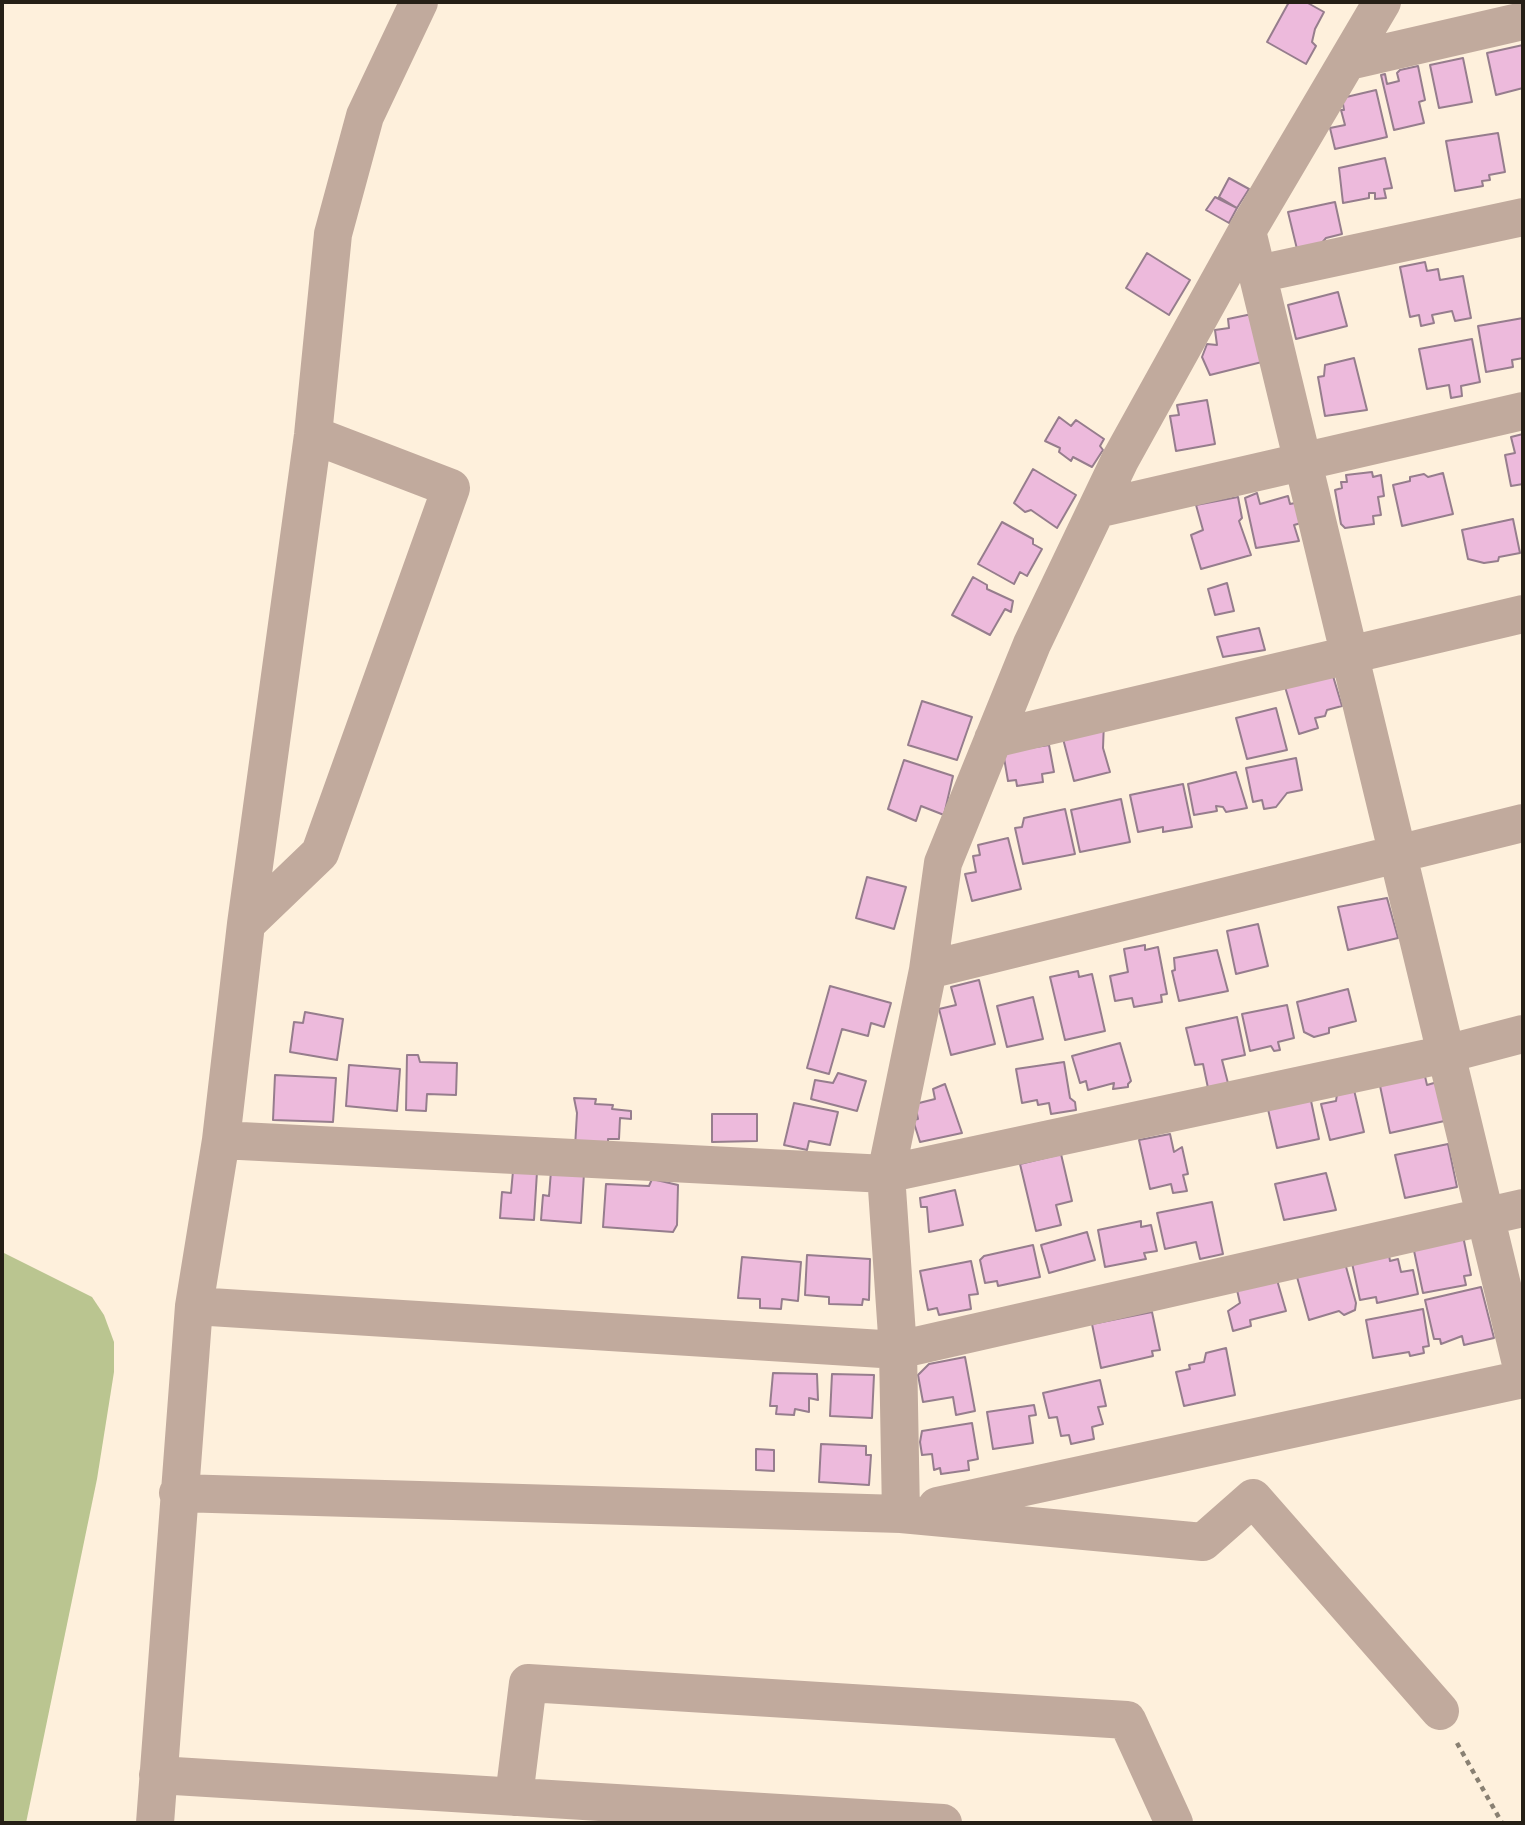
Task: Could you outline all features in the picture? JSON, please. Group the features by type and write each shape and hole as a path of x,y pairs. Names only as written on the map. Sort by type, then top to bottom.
{"street":[{"path":"155,1823 194,1306 221,1140 246,924 313,435 333,234 365,117 419,2"},
{"path":"901,1514 898,1350 886,1174 928,970 943,863 1032,644 1120,460 1247,231 1382,2"},
{"path":"1349,61 1523,21"},
{"path":"1258,274 1523,217"},
{"path":"1247,231 1523,1372"},
{"path":"1097,509 1523,411"},
{"path":"246,924 320,853 451,488 313,435"},
{"path":"993,739 1523,614"},
{"path":"928,970 1523,823"},
{"path":"221,1140 886,1174 1446,1054 1523,1034"},
{"path":"194,1306 898,1350 1523,1208"},
{"path":"901,1514 1523,1378"},
{"path":"178,1493 901,1514 1203,1542 1253,1498 1440,1711"},
{"path":"514,1797 528,1683 1127,1720 1174,1823"},
{"path":"158,1775 514,1797 774,1818 943,1823"}],"path":[{"path":"1440,1711 1502,1823"}],"green space":[{"path":"2,1252 92,1297 104,1315 114,1342 114,1372 97,1479 26,1823 2,1823"}],"building":[{"path":"1289,2 1306,2 1324,12 1315,29 1312,42 1316,46 1306,64 1267,42"},
{"path":"1523,45 1523,88 1496,95 1487,53"},
{"path":"1463,58 1472,102 1439,108 1430,65"},
{"path":"1418,66 1425,100 1419,102 1424,123 1394,130 1381,75 1385,74 1387,84 1399,81 1397,73 1400,70"},
{"path":"1376,90 1387,137 1335,149 1330,128 1345,125 1341,110 1344,110 1342,98"},
{"path":"1498,133 1505,172 1489,175 1490,180 1482,181 1483,186 1455,191 1446,141"},
{"path":"1385,158 1392,188 1384,189 1386,198 1375,199 1375,193 1369,193 1369,198 1343,203 1339,168"},
{"path":"1229,178 1249,189 1237,208 1219,197"},
{"path":"1215,197 1237,208 1229,223 1206,210"},
{"path":"1335,202 1342,234 1326,238 1321,244 1297,249 1288,212"},
{"path":"1147,253 1190,280 1169,315 1126,288"},
{"path":"1425,262 1427,271 1438,269 1440,280 1463,276 1471,318 1455,321 1452,311 1432,315 1434,323 1421,326 1419,315 1410,317 1400,267"},
{"path":"1338,292 1347,326 1296,339 1288,305"},
{"path":"1252,314 1262,362 1210,375 1202,357 1207,344 1217,345 1215,330 1229,328 1228,319"},
{"path":"1523,318 1523,358 1512,360 1513,367 1486,372 1478,326"},
{"path":"1472,339 1480,382 1461,386 1462,396 1451,398 1449,385 1427,389 1419,349"},
{"path":"1354,358 1367,410 1325,416 1318,377 1324,376 1325,365"},
{"path":"1207,400 1215,444 1176,451 1170,416 1179,415 1177,405"},
{"path":"1059,417 1071,426 1076,420 1104,439 1100,446 1103,450 1092,467 1073,457 1071,461 1059,452 1060,448 1045,441"},
{"path":"1523,434 1523,484 1511,486 1505,455 1515,453 1511,437"},
{"path":"1033,469 1076,495 1057,528 1031,510 1025,512 1014,503"},
{"path":"1372,472 1373,477 1381,475 1384,496 1378,497 1381,515 1373,516 1374,524 1345,528 1341,524 1335,490 1342,488 1341,482 1347,482 1346,475"},
{"path":"1443,473 1453,514 1402,526 1393,485 1410,481 1410,477 1424,474 1428,477"},
{"path":"1257,493 1260,504 1288,496 1290,504 1295,503 1301,523 1294,525 1299,541 1256,548 1245,498"},
{"path":"1238,497 1242,518 1239,521 1251,555 1201,569 1191,535 1203,530 1196,505"},
{"path":"1513,519 1520,553 1484,563 1468,559 1462,530"},
{"path":"1002,522 1033,539 1033,544 1042,549 1027,576 1020,572 1014,584 978,564"},
{"path":"973,577 987,585 987,589 1013,601 1011,612 1005,609 990,635 952,615"},
{"path":"1227,583 1234,611 1215,615 1208,589"},
{"path":"1259,628 1265,650 1223,657 1217,637"},
{"path":"1330,666 1342,706 1327,710 1325,716 1315,718 1318,728 1299,734 1283,680"},
{"path":"922,701 972,717 957,760 908,745"},
{"path":"1276,708 1287,750 1247,759 1236,718"},
{"path":"1104,721 1103,748 1110,772 1074,781 1061,731"},
{"path":"1049,745 1054,772 1042,774 1043,782 1017,786 1016,780 1008,781 1003,752"},
{"path":"1296,758 1302,790 1287,793 1276,807 1264,809 1262,800 1253,802 1246,768"},
{"path":"904,760 953,776 944,815 921,806 916,821 888,809"},
{"path":"1236,772 1247,808 1226,812 1223,807 1216,806 1217,811 1194,815 1188,784"},
{"path":"1183,784 1192,827 1163,832 1163,827 1138,832 1130,795"},
{"path":"1121,799 1130,842 1080,852 1071,810"},
{"path":"1065,809 1075,854 1023,864 1015,828 1022,827 1024,818"},
{"path":"1008,838 1021,889 972,901 965,874 976,872 973,856 980,855 978,845"},
{"path":"867,877 906,887 894,929 856,918"},
{"path":"1387,898 1398,938 1348,950 1338,907"},
{"path":"1258,924 1268,966 1236,974 1227,931"},
{"path":"1145,945 1145,950 1158,947 1167,994 1161,995 1162,1002 1134,1007 1132,998 1115,1001 1110,976 1128,972 1124,949"},
{"path":"1217,950 1228,991 1179,1001 1172,971 1175,970 1174,958"},
{"path":"1078,971 1079,977 1092,974 1105,1031 1065,1040 1050,977"},
{"path":"979,980 995,1044 951,1055 939,1009 956,1005 951,987"},
{"path":"830,986 891,1003 884,1027 871,1023 868,1036 842,1029 829,1074 807,1068"},
{"path":"1348,989 1356,1021 1329,1028 1329,1033 1314,1037 1304,1032 1297,1002"},
{"path":"1033,997 1043,1039 1007,1047 997,1006"},
{"path":"1287,1005 1294,1038 1278,1042 1280,1050 1274,1051 1271,1046 1250,1051 1242,1014"},
{"path":"305,1012 343,1019 337,1060 290,1052 294,1022 303,1023"},
{"path":"1237,1017 1245,1055 1222,1060 1229,1087 1208,1088 1203,1064 1195,1065 1186,1028"},
{"path":"1120,1043 1131,1081 1128,1087 1113,1089 1114,1083 1088,1090 1086,1081 1080,1083 1072,1056"},
{"path":"407,1055 418,1055 420,1062 457,1063 456,1095 427,1094 426,1111 406,1110"},
{"path":"1064,1062 1070,1098 1075,1102 1076,1110 1051,1114 1049,1103 1038,1105 1037,1100 1022,1103 1016,1069"},
{"path":"349,1065 400,1069 397,1111 346,1106"},
{"path":"1424,1072 1427,1085 1441,1081 1449,1120 1390,1133 1379,1081"},
{"path":"838,1073 866,1081 857,1111 811,1099 815,1080 833,1083"},
{"path":"275,1075 336,1078 333,1122 273,1120"},
{"path":"945,1084 962,1133 920,1142 913,1120 918,1119 915,1104 935,1099 933,1089"},
{"path":"1354,1090 1364,1132 1330,1140 1321,1104 1336,1101 1337,1094"},
{"path":"1310,1096 1319,1139 1277,1148 1267,1105"},
{"path":"574,1098 596,1099 595,1104 613,1105 612,1109 631,1111 631,1119 620,1118 619,1139 608,1139 608,1149 575,1147 577,1113"},
{"path":"794,1103 838,1112 830,1145 809,1141 807,1150 784,1145"},
{"path":"712,1114 757,1114 757,1141 712,1142"},
{"path":"1170,1134 1174,1152 1182,1147 1188,1174 1183,1175 1187,1191 1173,1193 1171,1184 1150,1189 1139,1140"},
{"path":"1448,1144 1457,1187 1405,1198 1395,1155"},
{"path":"1061,1154 1072,1201 1056,1205 1061,1225 1036,1231 1020,1164"},
{"path":"513,1171 537,1172 534,1220 500,1218 502,1192 511,1193"},
{"path":"551,1171 584,1173 581,1223 541,1220 543,1195 549,1196"},
{"path":"1326,1173 1336,1210 1284,1220 1275,1184"},
{"path":"652,1179 678,1185 677,1225 673,1232 603,1227 606,1184 649,1186"},
{"path":"955,1190 963,1225 929,1232 927,1207 921,1207 920,1198"},
{"path":"1212,1202 1223,1254 1200,1259 1196,1242 1165,1249 1157,1213"},
{"path":"1141,1221 1141,1227 1151,1225 1157,1251 1144,1253 1146,1259 1105,1267 1098,1230"},
{"path":"1087,1232 1095,1260 1049,1273 1041,1245"},
{"path":"1463,1236 1471,1275 1464,1276 1466,1285 1423,1293 1413,1246"},
{"path":"1033,1245 1040,1277 998,1286 997,1281 985,1283 980,1260 984,1256"},
{"path":"807,1255 870,1259 869,1300 863,1299 862,1305 829,1304 829,1297 805,1295"},
{"path":"1389,1255 1390,1261 1398,1259 1401,1272 1413,1270 1418,1294 1377,1303 1376,1297 1360,1300 1352,1263"},
{"path":"742,1257 801,1262 798,1301 782,1299 781,1309 760,1308 760,1299 738,1298"},
{"path":"971,1261 978,1294 969,1295 971,1309 939,1315 937,1308 928,1310 920,1271"},
{"path":"1345,1263 1356,1303 1355,1310 1344,1315 1339,1311 1309,1320 1297,1277"},
{"path":"1277,1280 1286,1311 1250,1320 1251,1326 1233,1331 1228,1311 1240,1303 1237,1290"},
{"path":"1481,1287 1494,1338 1464,1345 1462,1336 1441,1344 1440,1339 1434,1339 1425,1300"},
{"path":"1423,1309 1429,1346 1423,1347 1424,1353 1410,1356 1409,1352 1373,1358 1366,1320"},
{"path":"1152,1312 1160,1350 1152,1351 1153,1356 1101,1368 1092,1324"},
{"path":"1226,1348 1235,1395 1184,1406 1176,1372 1190,1369 1189,1365 1204,1362 1206,1353"},
{"path":"965,1357 975,1411 956,1415 953,1397 923,1402 918,1375 929,1364"},
{"path":"773,1373 817,1374 818,1400 809,1398 809,1412 795,1409 794,1415 776,1414 777,1406 770,1406"},
{"path":"832,1374 874,1375 872,1418 830,1416"},
{"path":"1100,1380 1106,1406 1098,1407 1103,1424 1092,1427 1094,1439 1071,1444 1069,1435 1061,1436 1057,1417 1049,1418 1043,1393"},
{"path":"1034,1405 1036,1415 1029,1416 1033,1443 993,1449 987,1412"},
{"path":"972,1423 978,1459 968,1461 969,1470 941,1474 940,1468 934,1470 932,1454 922,1455 922,1431"},
{"path":"821,1444 866,1446 866,1455 871,1455 869,1485 819,1482"},
{"path":"756,1449 774,1450 774,1471 756,1470"}]}
